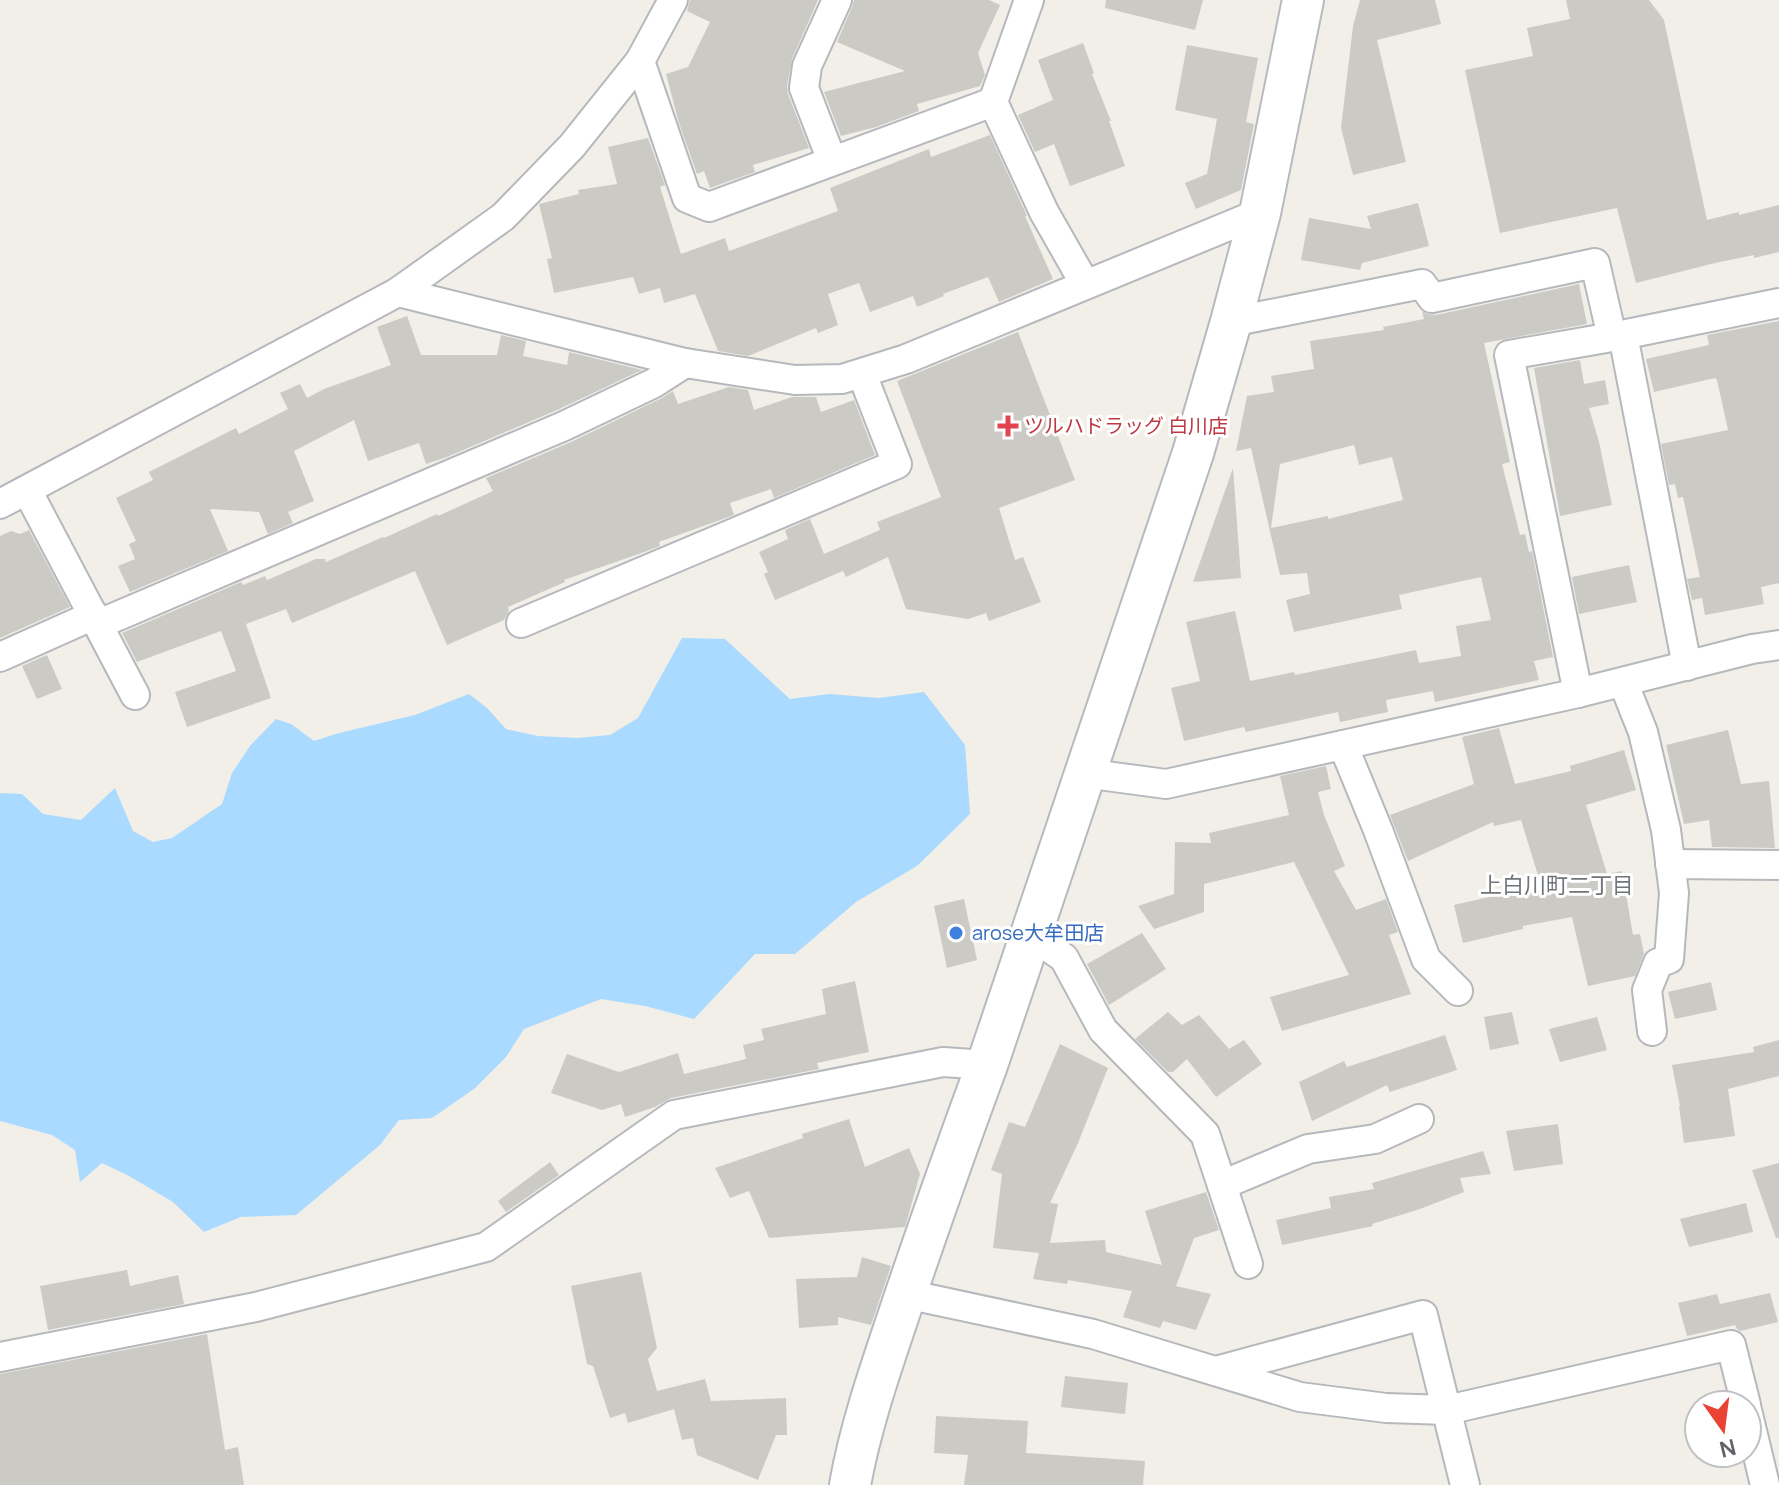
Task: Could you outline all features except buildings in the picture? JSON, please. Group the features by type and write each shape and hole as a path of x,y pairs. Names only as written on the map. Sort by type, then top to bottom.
{"street":[{"path":"0,504 398,292 503,217 572,146 640,61 673,0"},
{"path":"832,161 804,88 807,66 837,0"},
{"path":"1029,0 993,102 1044,212 1085,284"},
{"path":"850,1485 881,1367 987,1065 1193,453 1260,213 1303,0"},
{"path":"640,61 687,198 709,207 993,102"},
{"path":"398,292 685,363 795,380 842,379 906,359 1260,213"},
{"path":"1231,322 1422,284 1432,298 1595,263 1618,336 1687,666"},
{"path":"1578,693 1509,355 1779,303"},
{"path":"0,657 564,426 654,383 685,363"},
{"path":"521,623 897,464 862,374"},
{"path":"27,490 135,695"},
{"path":"1084,773 1166,784 1779,645"},
{"path":"1623,682 1643,732 1666,830 1674,893 1669,959 1658,963 1647,990 1652,1031"},
{"path":"1343,745 1426,959 1458,991"},
{"path":"1670,864 1779,865"},
{"path":"1030,934 1064,958 1103,1030 1205,1134 1248,1264"},
{"path":"0,1357 256,1307 486,1247 674,1115 943,1062 987,1065"},
{"path":"1222,1185 1308,1149 1375,1139 1419,1119"},
{"path":"906,1294 1093,1334 1300,1397 1386,1408 1447,1410 1731,1345 1741,1389"},
{"path":"1215,1371 1423,1315 1465,1485"}],"water":[{"path":"682,638 725,639 790,699 829,694 879,698 924,692 965,745 970,814 917,866 856,902 795,954 755,954 694,1019 645,1006 601,999 524,1029 506,1057 474,1089 432,1118 399,1120 380,1145 296,1215 241,1217 204,1232 173,1202 102,1163 80,1182 75,1150 52,1135 0,1121 0,793 22,794 43,814 81,820 115,788 133,831 153,842 172,838 222,804 232,773 250,746 276,719 291,724 314,741 415,715 469,694 506,729 538,736 577,738 610,735 638,718"}],"place":[{"name":"ツルハドラッグ 白川店","path":"1008,426"},
{"name":"arose大牟田店","path":"956,933"}],"district":[{"name":"上白川町二丁目","path":"1557,885"}]}
